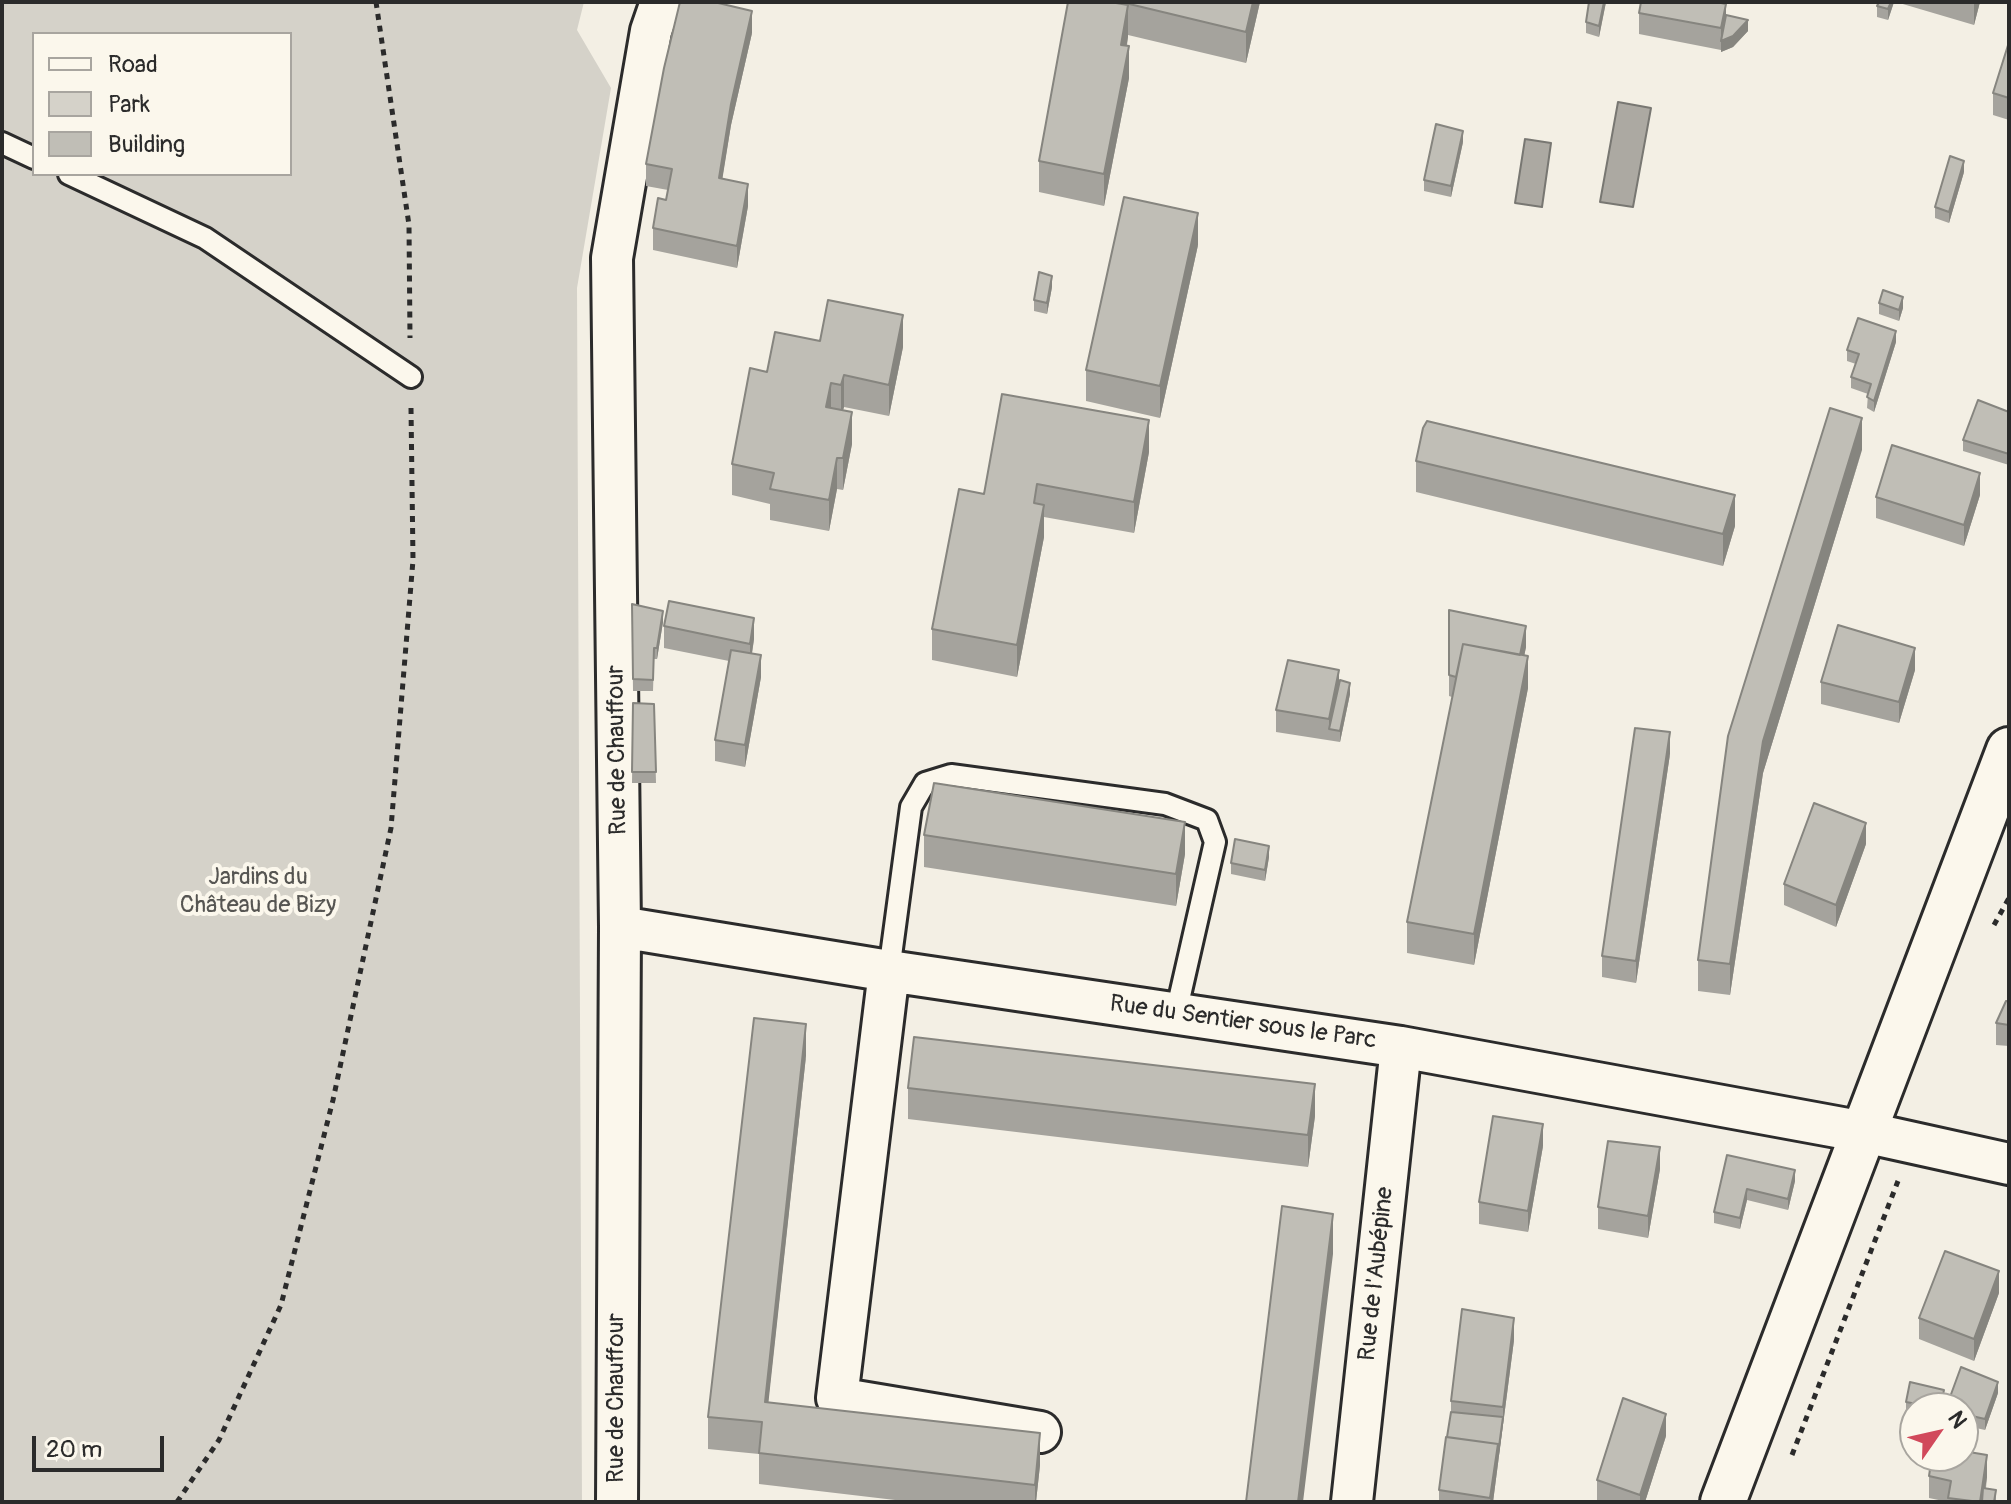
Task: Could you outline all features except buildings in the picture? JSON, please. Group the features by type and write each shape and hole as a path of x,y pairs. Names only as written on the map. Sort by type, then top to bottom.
{"street":[{"name":"Rue de Chauffour","path":"617,1502 620,927 612,258 651,31 661,2"},
{"path":"1723,1502 2009,750"},
{"name":"Rue du Sentier sous le Parc","path":"620,927 889,971 1401,1047 1864,1132 2009,1164"},
{"path":"889,971 837,1398 1040,1432"},
{"name":"Rue de l'Aubépine","path":"1352,1502 1401,1047"}],"lane":[{"path":"2,143 32,157"},
{"path":"73,176 205,238 411,377"},
{"path":"889,971 911,807 925,783 951,775 1165,804 1207,820 1215,842 1176,1013"}],"path":[{"path":"177,1502 219,1440 281,1305 333,1100 391,828 413,560 409,225 376,2"}],"green space":[{"name":"Jardins du Château de Bizy","path":"2,2 584,2 577,30 611,88 577,288 582,1502 2,1502"}],"shaded area":[{"path":"1618,102 1651,108 1633,207 1600,202"},
{"path":"1525,139 1551,143 1542,207 1515,203"}]}
